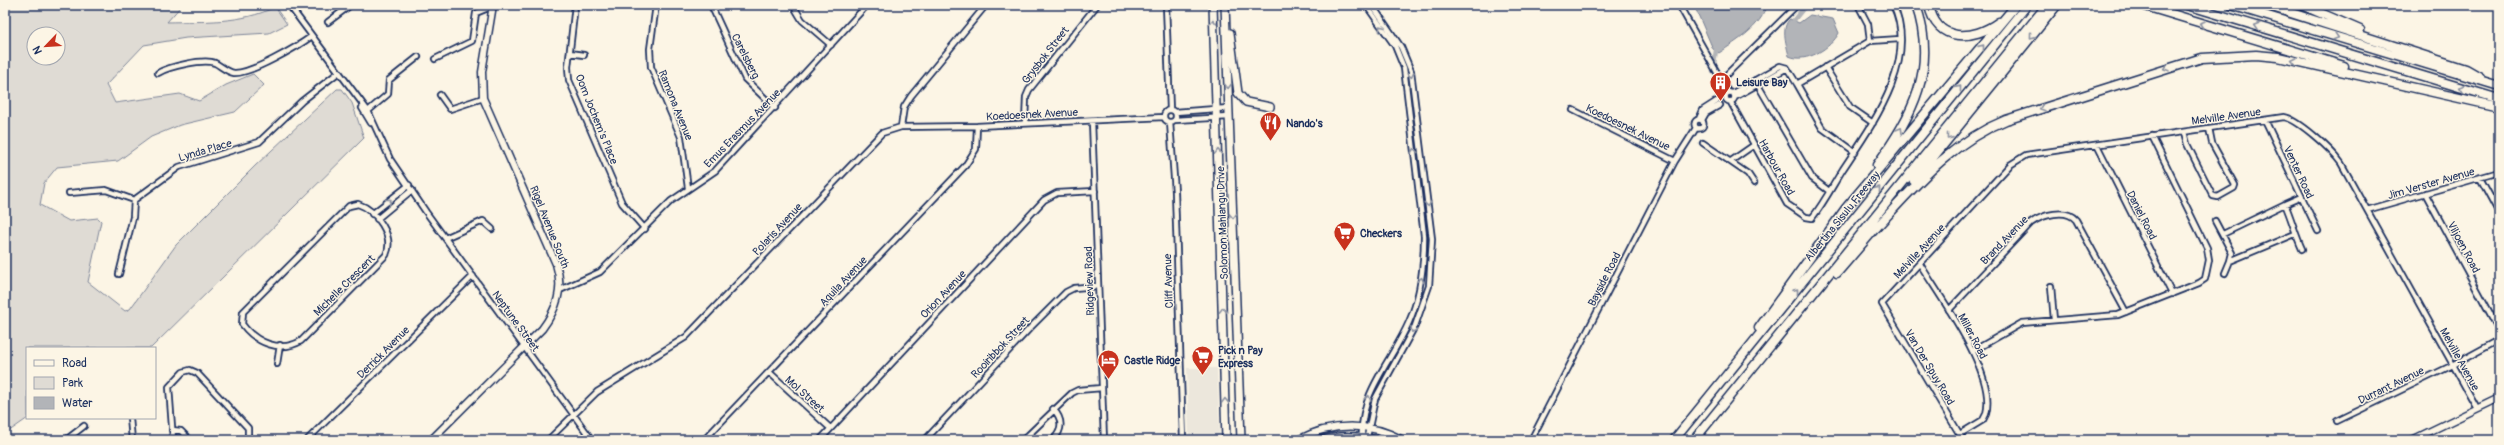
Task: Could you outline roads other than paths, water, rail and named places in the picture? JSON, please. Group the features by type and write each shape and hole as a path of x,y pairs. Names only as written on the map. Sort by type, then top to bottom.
{"highway":[{"path":"1690,419 1846,208 1893,142 1908,117 1918,94 1924,71 1925,46 1922,22 1916,5"},
{"path":"1929,5 1930,12 1939,25 1952,33 1962,36 1982,33 2013,9"},
{"path":"1701,432 2047,5"},
{"path":"2142,5 2414,86"},
{"path":"2187,5 2499,99"},
{"path":"2231,5 2496,85"},
{"path":"2266,5 2466,69 2496,85"},
{"path":"2302,5 2403,48"},
{"name":"Albertina Sisulu Freeway","path":"1674,440 2026,6"},
{"path":"1694,440 1876,228 2057,6"},
{"path":"1846,208 2013,9"},
{"path":"1876,228 1936,164 1977,133 2006,120 2174,65 2215,57 2256,55 2278,57 2414,86 2499,107"}],"main road":[{"name":"Solomon Mahlangu Drive","path":"1213,5 1226,440"},
{"name":"Solomon Mahlangu Drive","path":"1226,5 1241,440"},
{"path":"1226,5 1238,93 1246,102 1270,107"},
{"name":"Rigel Avenue South","path":"431,440 525,348 549,320 557,303 560,290 556,264 483,98 482,72 493,6"},
{"path":"2412,440 2499,398"},
{"path":"1298,440 1329,428 1365,427 1403,440"},
{"path":"1321,440 1331,437 1365,437 1380,440"}],"street":[{"path":"291,7 298,5"},
{"path":"328,22 346,10 348,7 346,5"},
{"name":"Oom Jochem's Place","path":"574,5 568,75 624,207 644,228"},
{"name":"Ramona Avenue","path":"656,5 650,49 651,67 681,137 688,188"},
{"name":"Carelsberg","path":"711,5 745,80 775,108"},
{"path":"793,5 802,20 831,46"},
{"name":"Emus Erasmus Avenue","path":"560,290 600,272 644,228 688,188 715,171 775,108 867,5"},
{"path":"901,127 904,108 911,96 986,5"},
{"name":"Grysbok Street","path":"1024,122 1028,90 1097,5"},
{"path":"1166,5 1170,110 1164,117 1170,122 1217,113 1229,108"},
{"path":"1365,437 1369,395 1411,317 1421,283 1424,260 1424,236 1404,68 1395,46 1366,5"},
{"path":"1365,427 1375,399 1423,308 1429,286 1432,239 1411,71 1401,48 1372,5"},
{"name":"Harbour Road","path":"1679,5 1722,79 1726,99 1788,205 1809,218 1814,216 1829,191"},
{"path":"1722,79 1797,5"},
{"path":"1858,5 1868,24 1870,41"},
{"path":"1756,82 1812,178 1829,191 1885,104 1900,52 1899,25 1893,5"},
{"path":"435,58 472,41 476,13 493,6"},
{"name":"Neptune Street","path":"291,7 367,112 387,155 409,188 592,440"},
{"path":"158,72 171,67 209,62 230,72 240,72 291,51 312,36"},
{"path":"1796,84 1870,41 1900,39"},
{"path":"570,53 584,54"},
{"path":"367,112 388,94 389,80 418,57"},
{"path":"1700,120 1694,122 1696,128 1702,127 1700,120 1703,110 1756,82 1780,66 1787,68 1822,128 1855,152"},
{"path":"1825,67 1850,107 1873,123"},
{"name":"Lynda Place","path":"134,200 174,169 259,142 302,101 338,72"},
{"path":"440,95 450,109 483,98"},
{"path":"1170,110 1175,112 1217,113 1229,117"},
{"name":"Koedoesnek Avenue","path":"1573,110 1675,161"},
{"path":"1175,112 1175,120"},
{"name":"Koedoesnek Avenue","path":"901,127 977,126 1024,122 1092,121 1164,117"},
{"name":"Melville Avenue","path":"1882,304 2018,158 2152,136 2288,117 2331,150 2341,163 2478,408"},
{"name":"Venter Road","path":"2265,120 2318,231"},
{"name":"Ridgeview Road","path":"1092,121 1097,286 1104,440"},
{"name":"Cliff Avenue","path":"1170,122 1183,440"},
{"name":"Aquila Avenue","path":"704,440 965,166 976,150 977,126"},
{"name":"Polaris Avenue","path":"548,440 597,392 686,337 875,138 888,130 901,127"},
{"name":"Bayside Road","path":"1531,440 1675,161 1696,128"},
{"path":"2184,132 2191,154 2213,196 2218,197 2234,188 2235,185 2212,143 2209,128"},
{"path":"1973,351 2022,323 2112,316 2172,294 2205,279 2208,252 2152,136"},
{"path":"1703,143 1751,176 1754,183"},
{"path":"1731,161 1754,145"},
{"name":"Daniel Road","path":"2097,145 2172,294"},
{"name":"Jim Verster Avenue","path":"2367,210 2499,172"},
{"path":"2480,178 2499,213"},
{"path":"372,214 409,188"},
{"path":"377,219 409,188"},
{"path":"69,193 106,190 134,200 133,218 119,274"},
{"name":"Orion Avenue","path":"820,440 1044,200 1057,193 1095,191"},
{"name":"Viljoen Road","path":"2424,193 2499,330"},
{"path":"2223,234 2301,196"},
{"name":"Michelle Crescent","path":"354,204 361,205 372,214 388,235 388,251 385,257 302,341 292,345 280,345 259,341 242,324 243,312 349,206 354,204"},
{"path":"2285,204 2295,226 2295,234 2302,249"},
{"name":"Brand Avenue","path":"1949,310 2031,223 2042,217 2066,214 2076,220 2126,312"},
{"path":"445,238 482,221 492,229"},
{"path":"2215,221 2232,253 2225,273"},
{"path":"2230,260 2295,234"},
{"name":"Miller Road","path":"1920,264 1973,351 1982,373 1987,412 1983,420 1960,434"},
{"name":"Derrick Avenue","path":"307,440 473,276"},
{"name":"Rooiribbok Street","path":"925,440 1066,292 1072,288 1097,286"},
{"path":"2051,286 2054,320"},
{"name":"Van Der Spuy Road","path":"1882,304 1963,440"},
{"path":"2453,365 2499,340"},
{"path":"277,364 280,345"},
{"name":"Durrant Avenue","path":"2337,421 2453,365"},
{"path":"173,440 169,387 183,372 190,370 197,374 248,428 248,440"},
{"name":"Mol Street","path":"769,372 830,428"},
{"path":"1023,440 1053,409 1078,390 1102,388"},
{"path":"1053,409 1060,416 1060,432 1053,440"},
{"path":"130,419 132,440"},
{"path":"66,440 84,426"},
{"path":"172,430 181,431 190,440"},
{"path":"1060,432 1066,432"}],"water":[{"path":"1694,5 1768,5 1754,27 1719,53 1713,49"},
{"path":"1810,15 1833,19 1839,33 1830,44 1817,53 1803,58 1789,56 1785,37 1785,27 1787,23 1790,19 1799,23"}],"waterway":[{"path":"1794,20 1806,5"},
{"path":"1713,71 1716,50"}],"place":[{"name":"Leisure Bay","path":"1720,102"},
{"name":"Nando's","path":"1271,142"},
{"name":"Checkers","path":"1344,252"},
{"name":"Pick n Pay Express","path":"1202,376"},
{"name":"Castle Ridge","path":"1108,380"}]}
